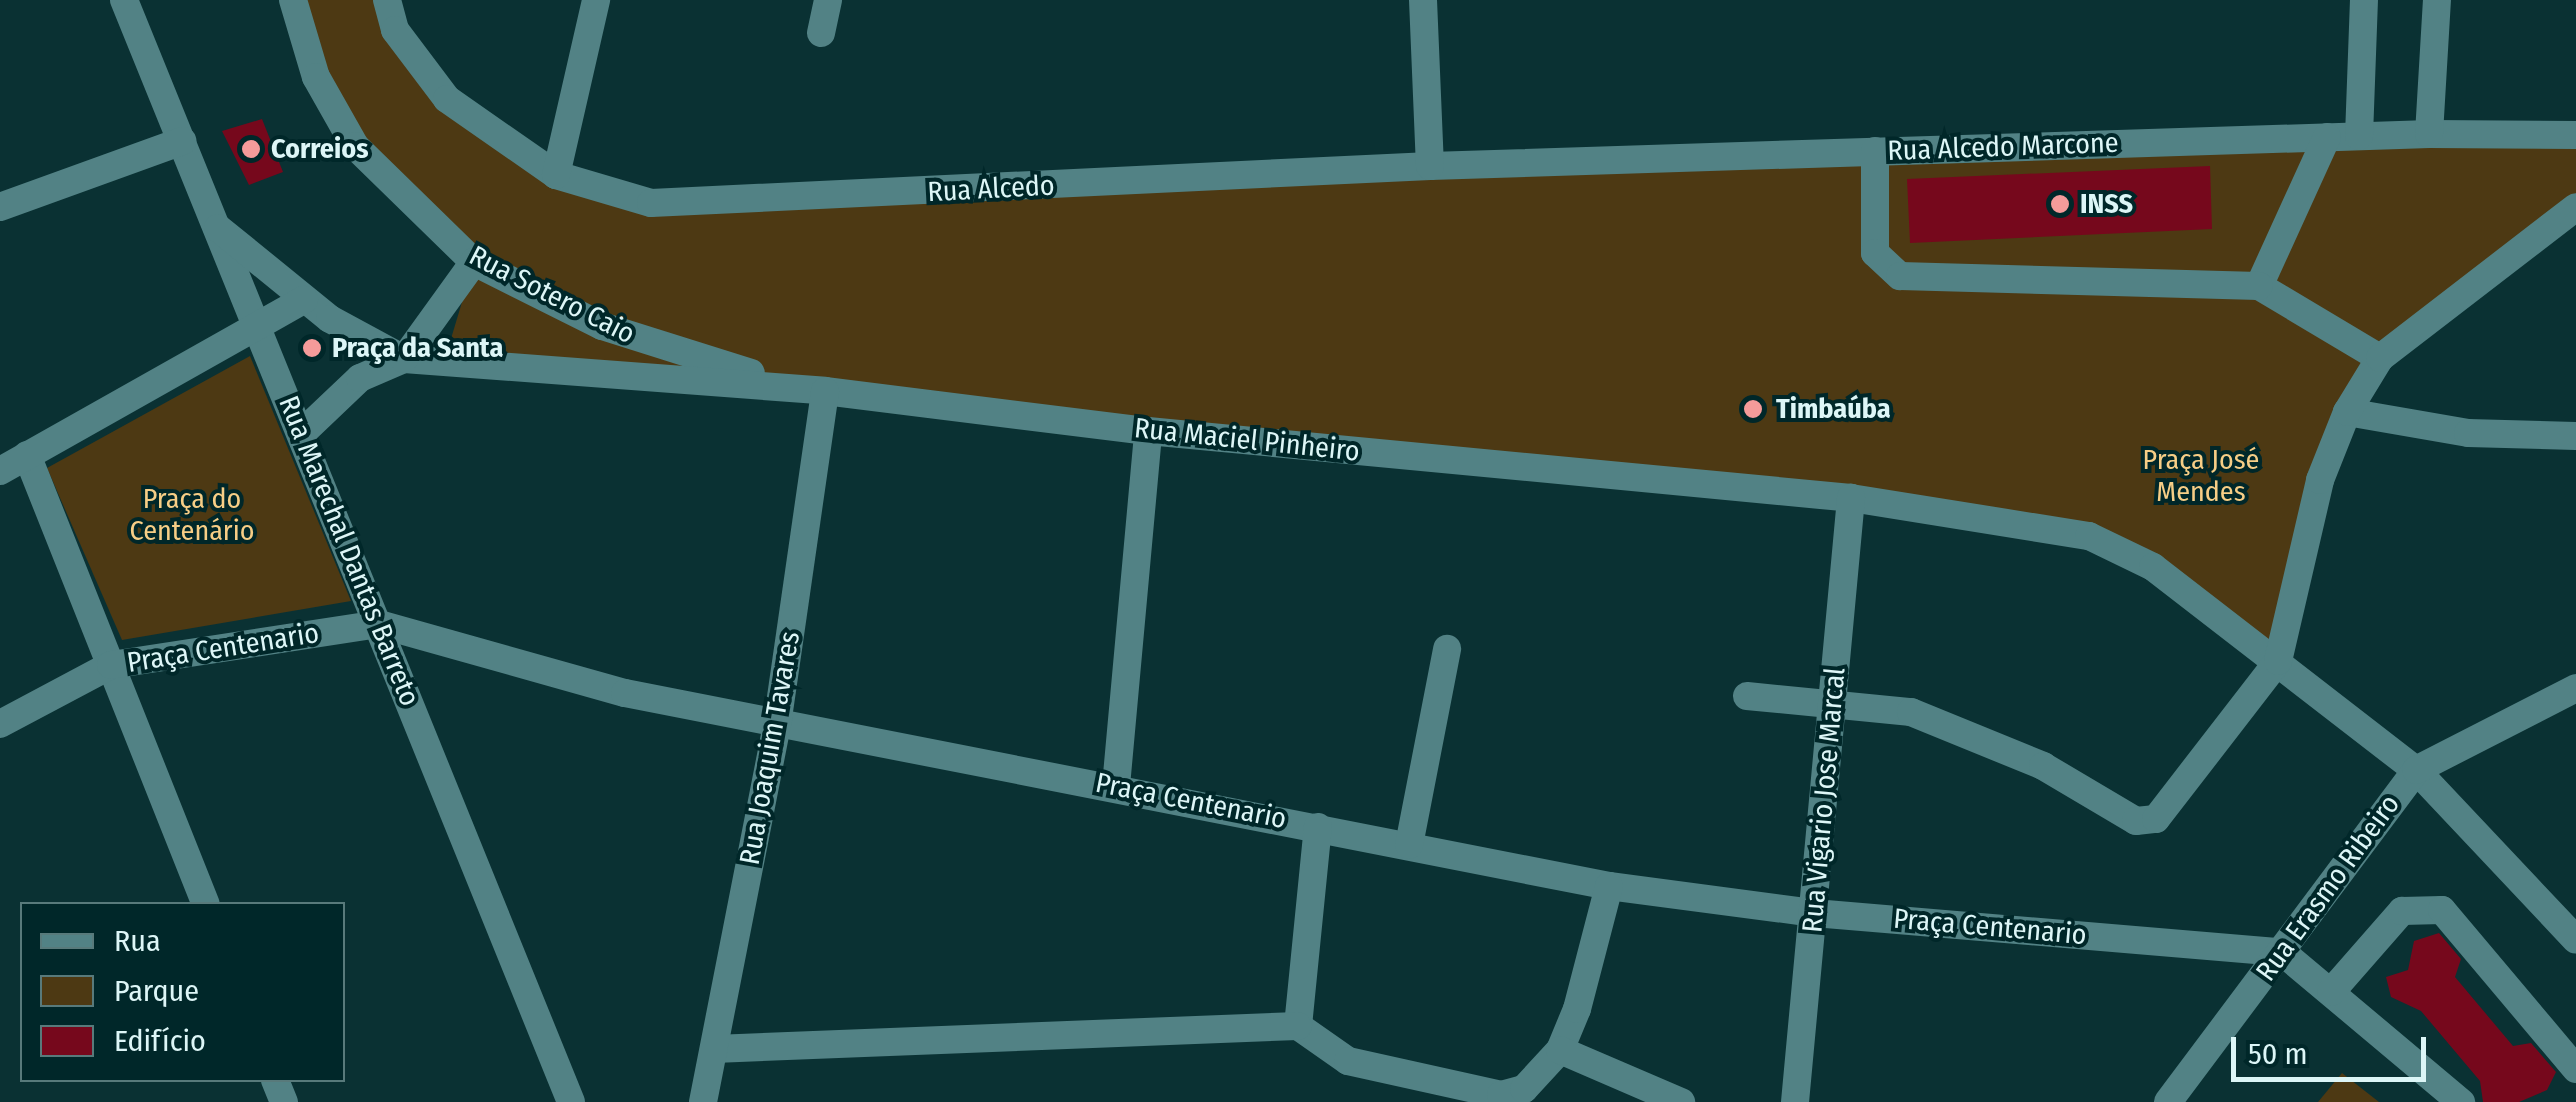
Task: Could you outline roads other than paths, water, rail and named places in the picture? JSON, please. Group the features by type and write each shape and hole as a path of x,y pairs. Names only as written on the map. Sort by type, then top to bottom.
{"street":[{"name":"Rua Marechal Dantas Barreto","path":"124,0 571,1102"},
{"name":"Rua Sotero Caio","path":"293,0 316,78 355,146 474,262 602,326 825,392"},
{"name":"Rua Alcedo","path":"387,0 396,30 447,100 556,174 651,203 1430,166"},
{"path":"556,174 596,0"},
{"path":"821,33 828,0"},
{"path":"1423,0 1430,166"},
{"path":"2360,136 2364,0"},
{"path":"2429,134 2437,0"},
{"name":"Rua Alcedo Marcone","path":"1430,166 2429,134 2576,135"},
{"path":"2258,286 2327,138"},
{"path":"0,207 182,141"},
{"path":"1875,151 1875,253 1900,276 2258,286 2380,358"},
{"path":"1747,696 1832,700 1910,712 1970,732 2142,824 2156,819 2278,661 2320,480 2347,412 2380,358 2576,206"},
{"name":"Rua Maciel Pinheiro","path":"218,228 304,300 404,359 825,392 1148,431 1851,498 2089,536 2153,567 2416,770 2576,940"},
{"path":"302,433 360,378 404,359 474,262"},
{"path":"0,471 304,300"},
{"name":"Rua Joaquim Tavares","path":"703,1102 778,718 825,392"},
{"path":"2347,412 2468,433 2576,436"},
{"path":"1116,786 1148,431"},
{"path":"27,455 205,902"},
{"name":"Rua Vigario Jose Marcal","path":"1795,1102 1851,498"},
{"name":"Praça Centenario","path":"0,724 111,665 378,624 553,677 778,718 1609,886 1814,912 2282,952"},
{"path":"1409,845 1448,649"},
{"path":"2416,770 2576,688"},
{"name":"Rua Erasmo Ribeiro","path":"2168,1102 2416,770"},
{"path":"1298,1026 1318,826"},
{"path":"714,1049 1298,1026 1348,1061 1501,1095 1533,1081 1560,1050 1609,886"},
{"path":"2330,992 2402,911 2442,910 2576,1069"},
{"path":"2282,952 2461,1102"},
{"path":"1560,1050 1681,1102"}],"place":[{"name":"Correios","path":"251,149"},
{"name":"INSS","path":"2060,204"},
{"name":"Praça da Santa","path":"312,348"},
{"name":"Timbaúba","path":"1753,409"}],"park label":[{"name":"Praça José Mendes","path":"2201,476"},
{"name":"Praça do Centenário","path":"192,515"}]}
